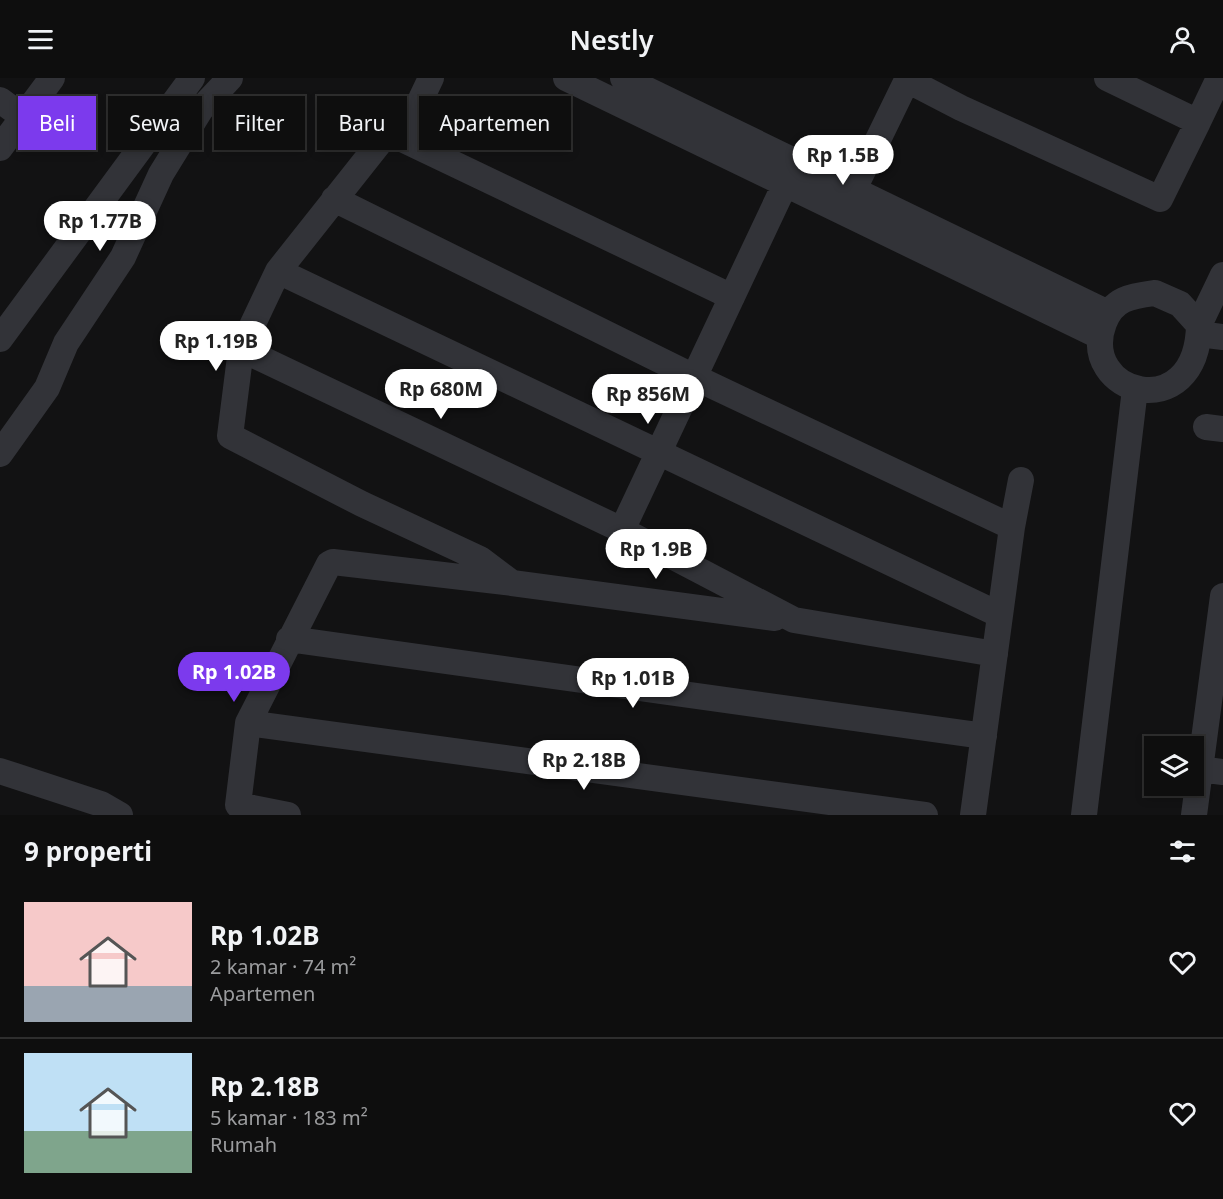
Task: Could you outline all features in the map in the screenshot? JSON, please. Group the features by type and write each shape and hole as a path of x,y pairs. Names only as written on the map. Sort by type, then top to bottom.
{"street":[{"path":"39,96 52,78"},
{"path":"0,339 192,78"},
{"path":"0,454 47,388 66,343 123,257 161,174 201,110 230,78"},
{"path":"407,128 431,78"},
{"path":"566,78 791,172 854,189 1103,324"},
{"path":"623,78 791,172 1103,324"},
{"path":"854,189 905,79 981,117 1160,199 1219,78"},
{"path":"1118,80 1198,122"},
{"path":"0,100 18,113"},
{"path":"0,148 18,124"},
{"path":"407,141 732,297"},
{"path":"374,150 278,271 241,349 230,432 233,440 314,477 362,504 480,558 512,583"},
{"path":"622,530 791,172"},
{"path":"334,199 694,378 1012,527"},
{"path":"278,271 1000,615"},
{"path":"1207,332 1180,304 1155,293 1128,296 1103,324 1102,359 1115,378 1135,389 1155,390 1173,384 1188,371 1207,332 1223,276"},
{"path":"241,349 622,530 794,620"},
{"path":"1084,815 1135,389"},
{"path":"973,815 1012,527 1021,480"},
{"path":"287,815 238,805 248,723 289,639 329,564 333,562 794,620 994,654"},
{"path":"1194,815 1212,770 1223,598"},
{"path":"289,639 984,735"},
{"path":"248,723 925,815"},
{"path":"0,771 101,804 120,815"}]}
